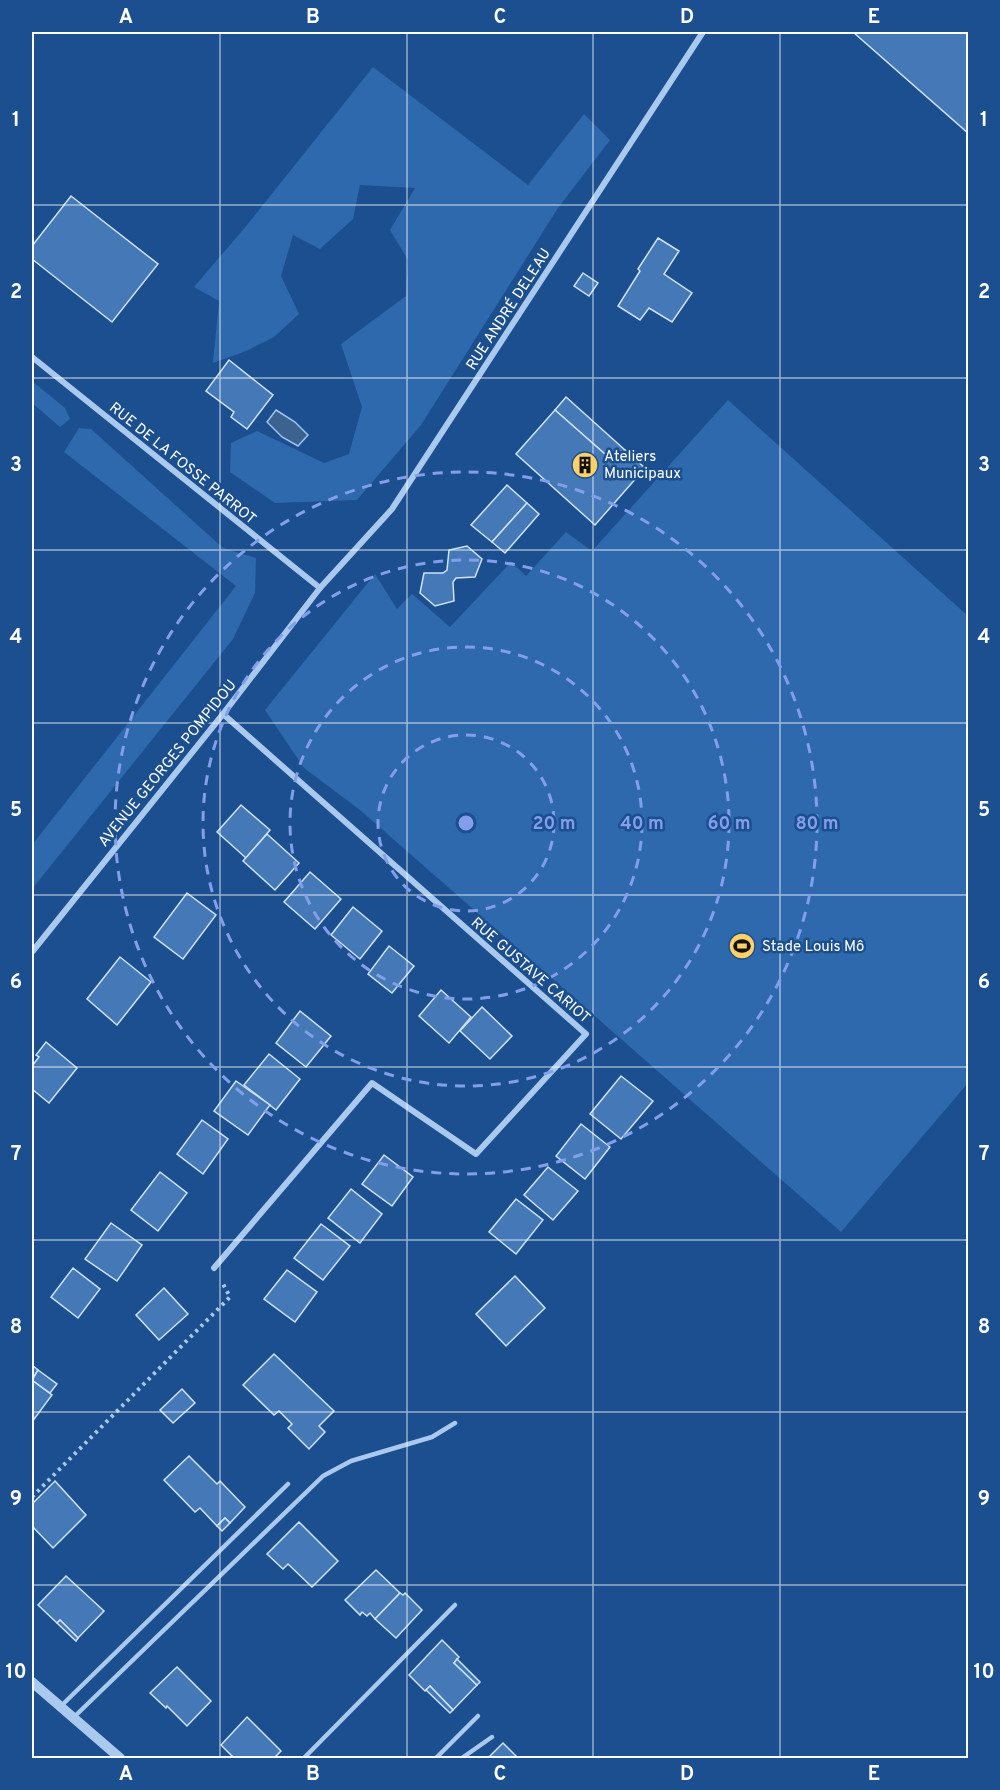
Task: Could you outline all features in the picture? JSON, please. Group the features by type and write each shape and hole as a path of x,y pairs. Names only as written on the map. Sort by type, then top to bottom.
{"street":[{"name":"RUE ANDRÉ DELEAU","path":"320,588 392,509 703,32"},
{"name":"RUE DE LA FOSSE PARROT","path":"32,357 320,588"},
{"name":"AVENUE GEORGES POMPIDOU","path":"32,952 223,714 320,588"},
{"name":"RUE GUSTAVE CARIOT","path":"214,1268 372,1083 476,1154 586,1034 223,714"},
{"path":"32,1682 120,1758"}],"lane":[{"path":"73,1718 323,1476 351,1461 432,1437 455,1423"},
{"path":"60,1707 288,1484"},
{"path":"304,1758 455,1605"},
{"path":"436,1758 478,1716"},
{"path":"462,1758 492,1737"}],"path":[{"path":"32,1497 230,1297 214,1268"}],"shaded area":[{"path":"373,67 528,185 584,114 610,140 558,208 421,425 357,500 275,503 230,472 231,443 257,431 324,463 349,454 362,407 341,344 406,296 408,260 390,230 415,188 360,185 353,219 320,249 293,235 281,276 299,314 274,337 246,351 213,363 219,301 194,287 247,225"},
{"path":"32,381 65,408 70,419 60,427 32,403"},
{"name":"Stade Louis Mô","path":"728,400 968,616 968,1083 841,1232 360,810 304,768 265,710 375,574 397,609 412,594 450,627 511,562 526,576 566,532 592,551"},
{"path":"276,410 295,422 308,435 298,446 282,437 267,422"},
{"path":"79,428 91,429 223,548 256,558 255,593 233,639 32,889 32,845 236,586 64,452"}],"building":[{"path":"853,32 968,32 968,133"},
{"path":"71,196 158,264 112,322 32,259 32,246"},
{"path":"658,238 679,251 664,274 692,293 672,322 649,308 640,320 618,306"},
{"path":"583,273 598,283 589,296 574,286"},
{"path":"229,360 273,395 247,429 231,417 234,412 206,391"},
{"path":"566,397 625,450 614,462 555,410"},
{"name":"Ateliers Municipaux","path":"555,410 614,462 625,450 645,468 595,525 516,454"},
{"path":"507,485 527,503 492,542 471,525"},
{"path":"527,503 539,514 505,553 492,542"},
{"path":"467,546 482,559 475,577 456,578 453,582 454,601 435,606 420,593 424,573 443,573 447,570 449,550"},
{"path":"241,805 270,830 246,858 217,832"},
{"path":"267,834 299,863 275,890 243,861"},
{"path":"310,872 341,899 315,929 284,902"},
{"path":"187,893 216,915 183,959 154,937"},
{"path":"353,907 382,931 360,959 331,935"},
{"path":"389,946 414,966 392,993 368,974"},
{"path":"120,957 151,982 117,1025 87,999"},
{"path":"441,990 471,1017 449,1043 419,1016"},
{"path":"482,1007 512,1036 490,1059 460,1031"},
{"path":"300,1011 331,1036 306,1067 276,1043"},
{"path":"46,1042 77,1068 49,1103 32,1089 32,1066 39,1057 36,1055"},
{"path":"269,1054 300,1079 276,1110 244,1085"},
{"path":"621,1076 653,1101 621,1139 590,1114"},
{"path":"236,1081 270,1105 248,1135 214,1111"},
{"path":"202,1120 228,1139 203,1174 177,1154"},
{"path":"581,1124 610,1147 585,1179 556,1156"},
{"path":"384,1155 413,1177 392,1206 362,1184"},
{"path":"548,1167 578,1191 553,1220 524,1195"},
{"path":"160,1172 187,1193 158,1231 131,1210"},
{"path":"351,1189 382,1214 360,1243 328,1218"},
{"path":"516,1199 543,1220 516,1254 489,1232"},
{"path":"111,1223 142,1245 117,1281 85,1259"},
{"path":"321,1224 350,1246 323,1280 294,1258"},
{"path":"73,1268 100,1289 78,1318 51,1297"},
{"path":"287,1270 317,1292 295,1322 264,1299"},
{"path":"515,1276 545,1308 506,1346 476,1314"},
{"path":"164,1288 188,1314 159,1340 136,1315"},
{"path":"274,1354 334,1411 319,1426 325,1432 309,1449 288,1428 292,1424 279,1411 274,1415 243,1385"},
{"path":"32,1365 38,1370 32,1380"},
{"path":"38,1370 57,1384 50,1393 32,1380"},
{"path":"32,1380 52,1395 32,1422"},
{"path":"182,1389 195,1403 173,1423 160,1410"},
{"path":"189,1456 217,1484 220,1481 245,1507 230,1523 225,1518 217,1526 200,1508 195,1512 164,1480"},
{"path":"55,1481 86,1515 53,1548 32,1526 32,1504"},
{"path":"225,1518 230,1523 222,1531 217,1526"},
{"path":"299,1522 338,1561 312,1587 288,1564 283,1569 267,1554"},
{"path":"376,1570 400,1593 375,1619 370,1613 367,1616 362,1612 360,1615 345,1600"},
{"path":"66,1576 104,1611 78,1638 60,1620 57,1623 38,1605"},
{"path":"400,1593 403,1595 405,1593 422,1610 396,1638 375,1619"},
{"path":"60,1620 78,1638 76,1641 57,1623"},
{"path":"442,1640 459,1657 454,1663 477,1685 453,1710 430,1686 425,1691 409,1675"},
{"path":"457,1659 480,1682 477,1685 454,1663"},
{"path":"177,1667 211,1701 187,1726 150,1693"},
{"path":"430,1686 453,1710 450,1713 426,1690"},
{"path":"247,1717 281,1751 274,1758 234,1758 221,1745"},
{"path":"503,1743 518,1758 488,1758"}],"place":[{"name":"Ateliers Municipaux","path":"585,465"},
{"name":"Stade Louis Mô","path":"742,946"}]}
